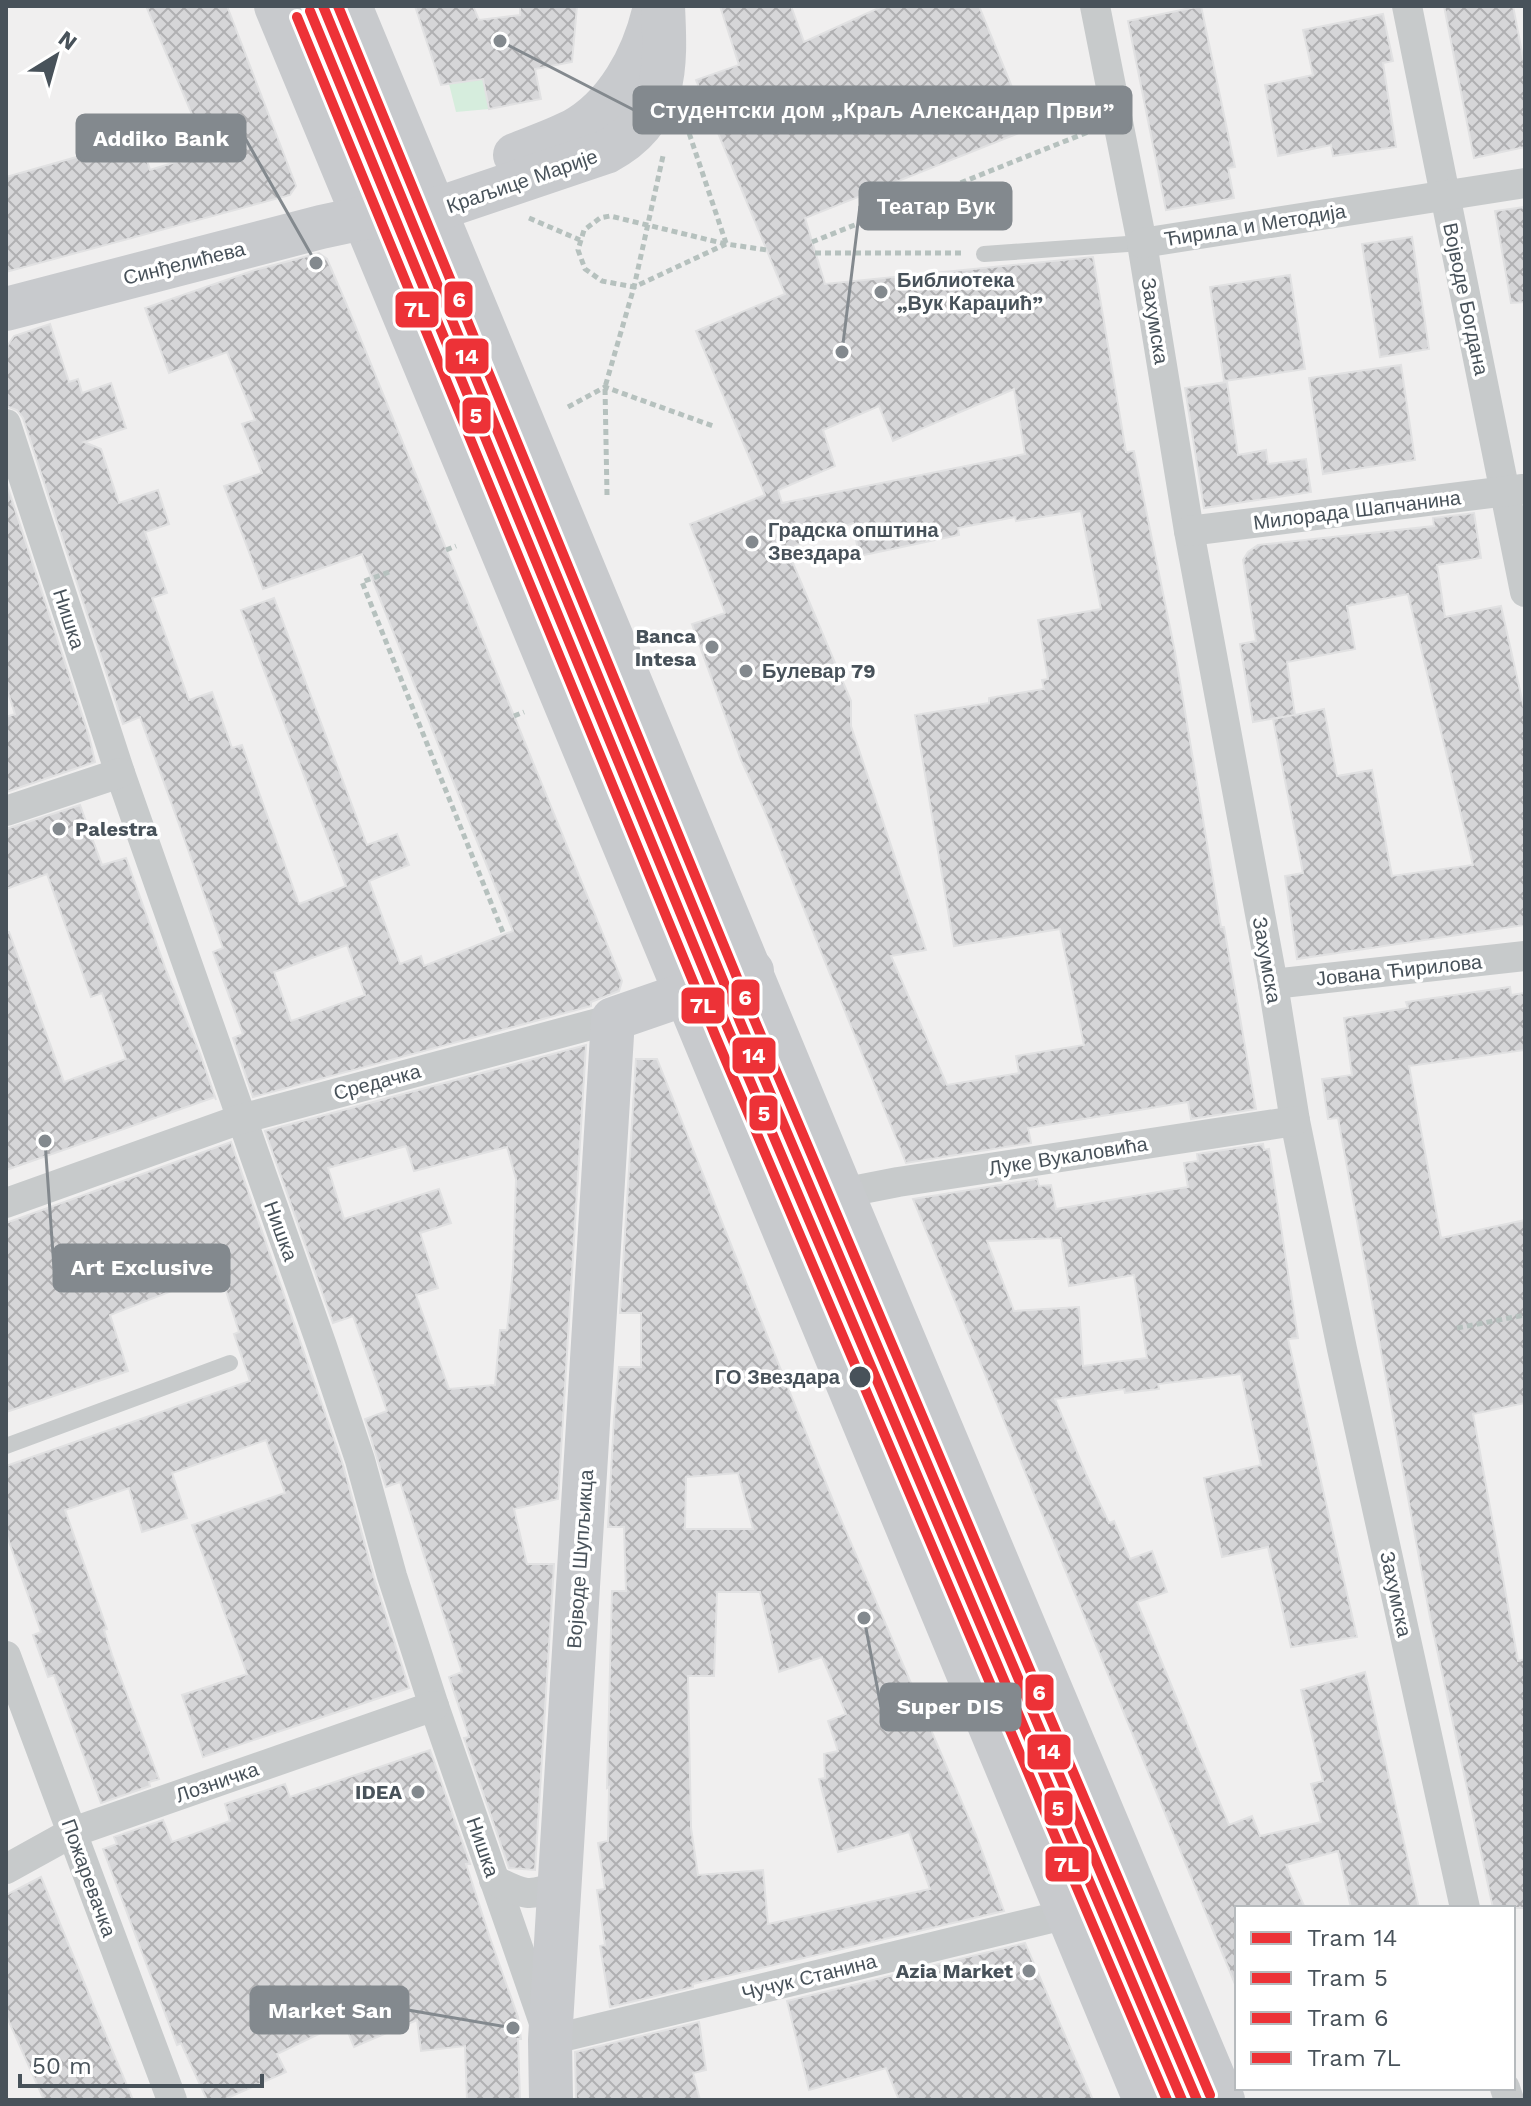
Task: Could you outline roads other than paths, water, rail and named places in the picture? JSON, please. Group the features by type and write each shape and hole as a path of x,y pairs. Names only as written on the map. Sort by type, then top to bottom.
{"main road":[{"path":"276,6 1145,2100"},
{"path":"350,6 842,1193 1223,2100"},
{"name":"Краљице Марије","path":"430,198 572,131 594,117 621,85 639,55 655,6"},
{"name":"Краљице Марије","path":"363,218 606,152 626,142 654,107 659,92 664,71 663,6"},
{"name":"Синђелићева","path":"6,309 363,218"},
{"name":"Средачка","path":"613,1019 752,971"},
{"name":"Војводе Шупљикца","path":"551,2100 550,2040 613,1019"}],"street":[{"name":"Захумска","path":"1095,6 1142,243 1189,531 1273,984 1295,1121 1465,1906"},
{"name":"Војводе Богдана","path":"1407,6 1445,196 1515,490 1525,592"},
{"name":"Ћирила и Методија","path":"1142,243 1525,183"},
{"name":"Нишка","path":"6,424 120,773 360,1460 392,1576 434,1706 550,2040"},
{"name":"Милорада Шапчанина","path":"1189,531 1515,490"},
{"path":"6,811 120,773"},
{"name":"Јована Ћирилова","path":"1273,984 1525,956"},
{"name":"Средачка","path":"6,1203 241,1119 613,1019"},
{"name":"Луке Вукаловића","path":"842,1193 913,1179 1295,1121"},
{"name":"Пожаревачка","path":"6,1656 172,2100"},
{"name":"Лозничка","path":"6,1869 73,1832 434,1706"},
{"path":"494,1880 517,1892 537,1895 560,1884"},
{"name":"Чучук Станина","path":"550,2040 1068,1914"}],"lane":[{"name":"Ћирила и Методија","path":"984,254 1142,243"},
{"path":"6,1446 230,1363"}],"tram line":[{"name":"14","path":"323,6 741,1024 1197,2100"},
{"name":"6","path":"338,6 754,1019 1210,2095"},
{"name":"5","path":"310,11 728,1029 1182,2100"},
{"name":"7L","path":"297,17 715,1035 1167,2100"}],"place":[{"name":"Студентски дом „Краљ Александар Први”","path":"500,41"},
{"name":"Addiko Bank","path":"316,263"},
{"name":"Библиотека „Вук Караџић”","path":"881,292"},
{"name":"Театар Вук","path":"842,352"},
{"name":"Градска општина Звездара","path":"752,542"},
{"name":"Banca Intesa","path":"712,647"},
{"name":"Булевар 79","path":"746,671"},
{"name":"Palestra","path":"59,829"},
{"name":"Art Exclusive","path":"45,1141"},
{"name":"ГО Звездара","path":"860,1377"},
{"name":"Super DIS","path":"864,1618"},
{"name":"IDEA","path":"418,1792"},
{"name":"Azia Market","path":"1029,1971"},
{"name":"Market San","path":"513,2028"}]}
